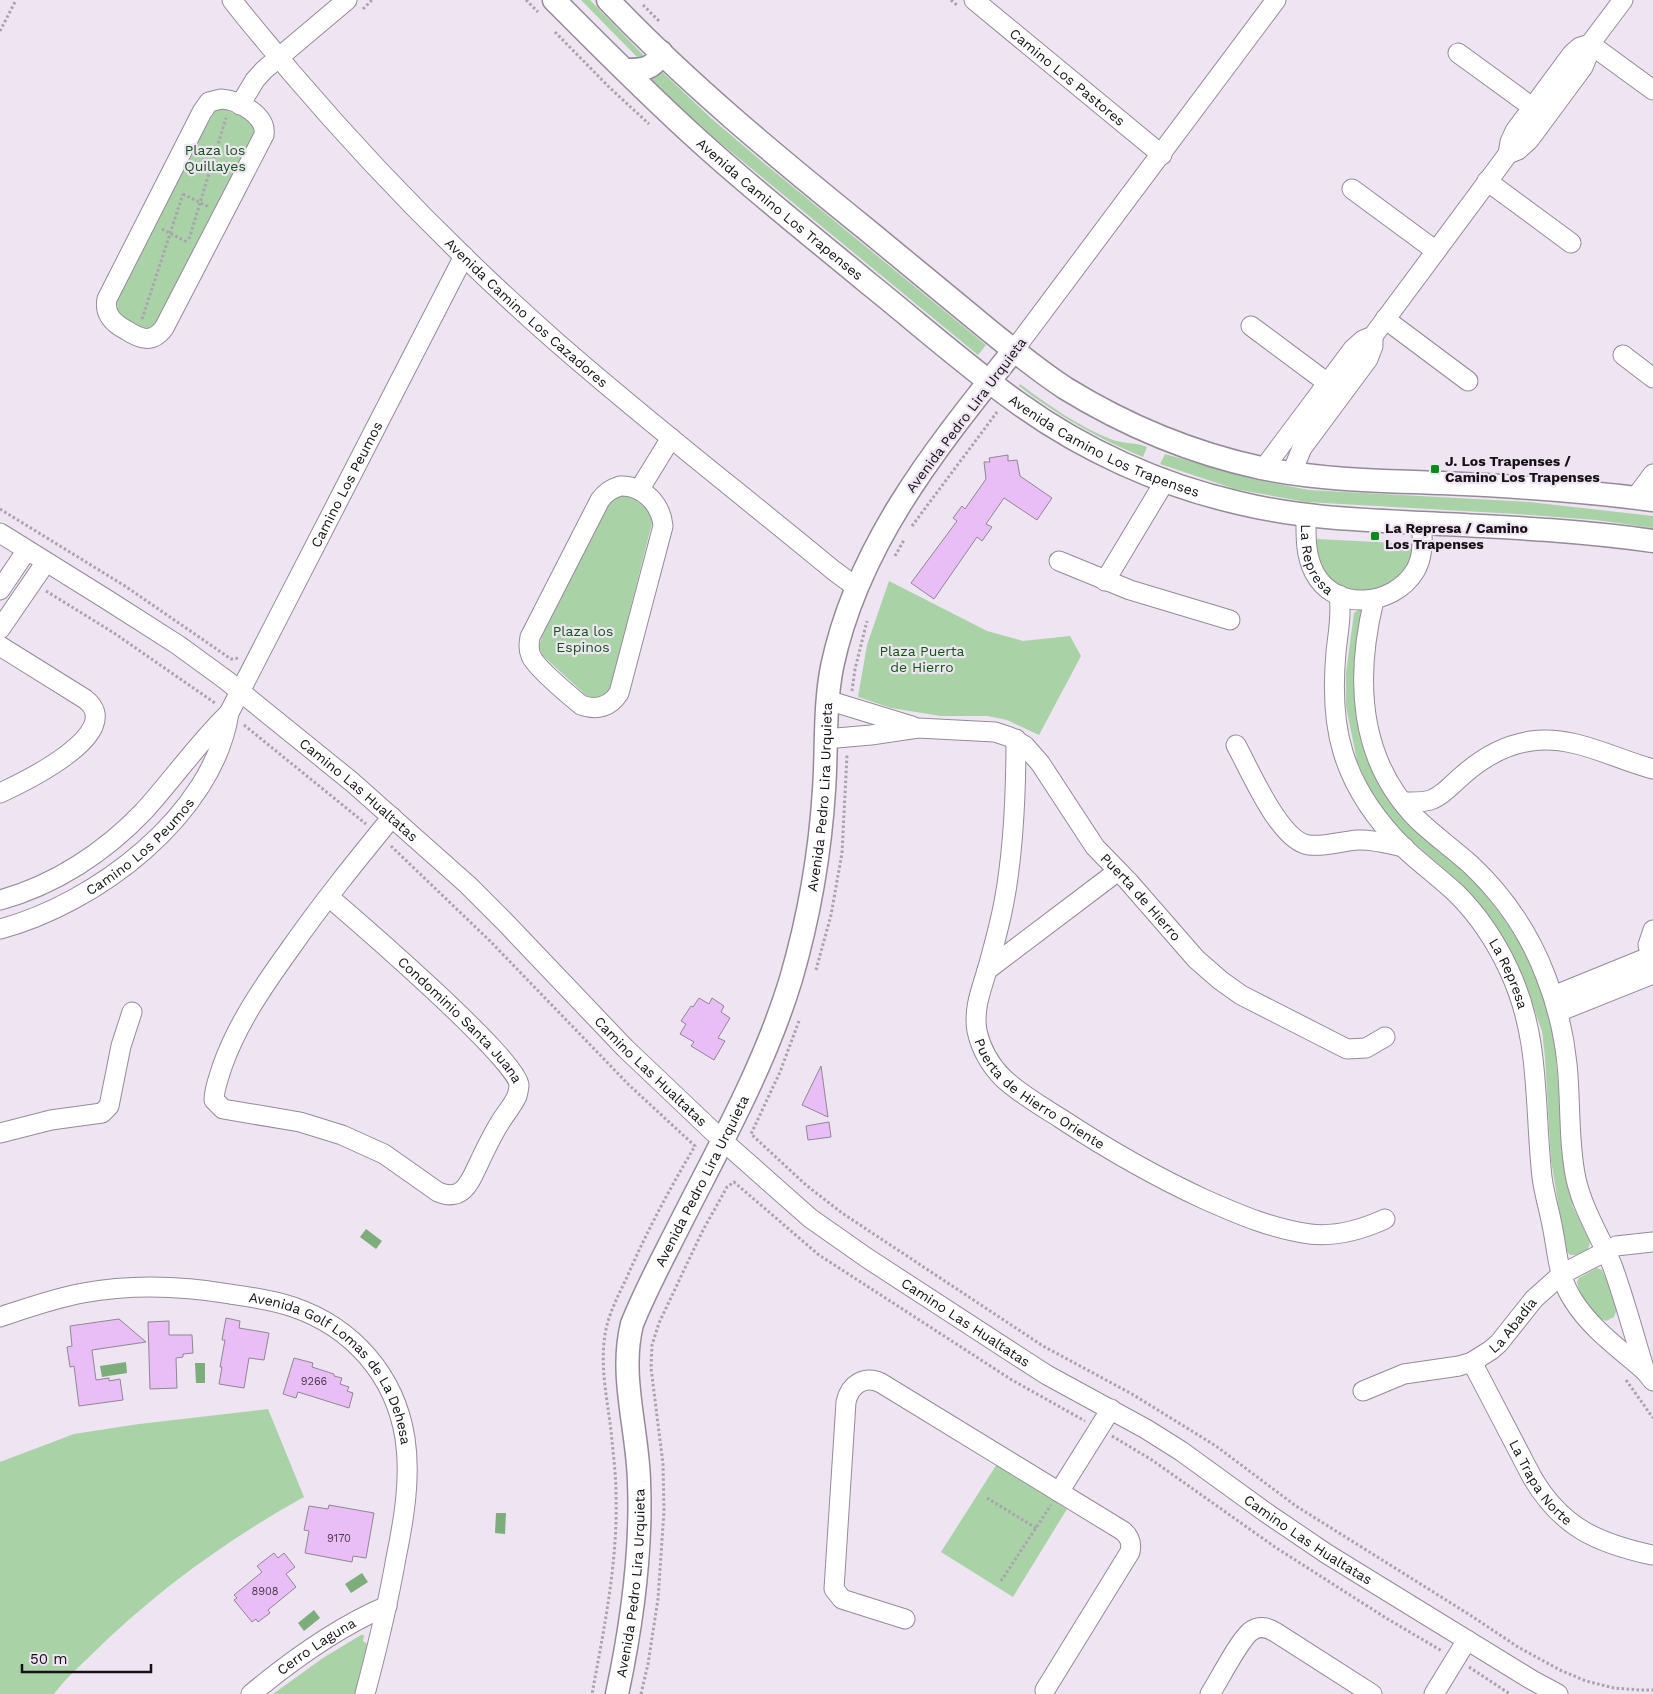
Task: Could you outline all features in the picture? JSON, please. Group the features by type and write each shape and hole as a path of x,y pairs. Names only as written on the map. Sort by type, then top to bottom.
{"main road":[{"name":"Avenida Camino Los Trapenses","path":"554,0 665,110 735,173 989,382 1043,420 1113,458 1165,481 1235,502 1306,516 1549,530 1653,541"},
{"path":"608,0 661,52 759,141 1014,350 1063,386 1136,426 1186,446 1238,462 1294,474 1339,479 1514,487 1644,499"},
{"path":"625,70 639,70 650,67 658,59 661,52"},
{"name":"Avenida Pedro Lira Urquieta","path":"617,1694 636,1585 640,1515 638,1458 627,1369 629,1336 642,1300 723,1141 765,1049 790,981 801,944 815,877 821,832 827,700 832,669 839,639 856,587 870,557 900,503 1014,350"}],"street":[{"name":"Avenida Camino Los Cazadores","path":"232,0 360,150 464,256 560,344 671,438 856,587"},
{"path":"236,103 255,80 279,57 347,0"},
{"name":"Avenida Pedro Lira Urquieta","path":"1014,350 1162,155 1276,0"},
{"path":"1264,468 1335,388 1368,359 1373,336 1385,319 1508,154 1524,145 1539,112 1583,66 1590,44 1623,0"},
{"name":"Camino Los Pastores","path":"970,6 1162,155"},
{"path":"1590,44 1653,90"},
{"path":"1458,53 1539,112"},
{"path":"226,99 236,103 255,113 262,120 265,130 264,135 161,333 146,339 136,336 111,320 106,304 109,294 205,107 215,100 226,99"},
{"path":"1487,181 1571,243"},
{"path":"1352,188 1436,250"},
{"name":"Camino Los Peumos","path":"0,900 24,892 60,875 93,855 111,841 144,810 228,713 464,256"},
{"path":"1385,319 1468,381"},
{"path":"1251,326 1335,388"},
{"path":"1623,355 1653,378"},
{"path":"1294,474 1295,464 1302,448 1335,388"},
{"path":"639,490 671,438"},
{"path":"1644,499 1653,474"},
{"path":"1104,581 1165,481"},
{"path":"620,486 639,490 657,505 662,518 661,533 619,693 616,699 604,707 588,708 575,700 536,664 530,655 530,637 605,493 612,488 620,486"},
{"name":"La Represa","path":"1306,516 1307,550 1314,573 1327,588 1339,595 1360,601 1385,597 1409,579 1415,571 1422,547 1422,523"},
{"name":"Camino Las Hualtatas","path":"0,533 156,631 240,692 352,782 504,921 625,1048 723,1141 810,1218 835,1237 1019,1358 1111,1409 1181,1451 1306,1540 1532,1680 1558,1694"},
{"path":"0,590 27,550"},
{"path":"1059,561 1104,581 1230,620"},
{"path":"0,629 46,562"},
{"name":"La Represa","path":"1339,595 1341,615 1334,682 1336,717 1343,754 1351,773 1376,816 1404,847 1458,896 1494,941 1506,964 1529,1026 1534,1058 1542,1179 1553,1226 1557,1258 1568,1292 1587,1319 1649,1376"},
{"name":"La Represa","path":"1374,600 1364,666 1364,687 1366,717 1375,753 1389,782 1403,802 1434,834 1469,864 1507,906 1532,945 1555,1004 1567,1065 1576,1180 1591,1223 1605,1251 1626,1304 1649,1376"},
{"path":"0,646 85,699 93,707 97,715 93,729 81,743 37,774 0,793"},
{"name":"Puerta de Hierro","path":"827,700 918,728"},
{"name":"Camino Los Peumos","path":"0,929 35,918 82,895 104,881 144,850 178,814 205,776 221,744 228,713"},
{"name":"Puerta de Hierro","path":"825,739 918,728 995,732 1016,740 1025,746 1040,763 1095,846 1196,959 1220,980 1241,995 1347,1049 1366,1048 1385,1037"},
{"name":"Puerta de Hierro Oriente","path":"1016,740 1015,813 1008,879 996,940 978,998 976,1019 980,1042 985,1054 1003,1077 1015,1088 1074,1128 1112,1151 1188,1191 1235,1212 1272,1226 1328,1235 1355,1230 1385,1219"},
{"path":"1403,802 1424,802 1441,795 1472,767 1492,754 1504,748 1530,741 1557,741 1583,745 1653,769"},
{"path":"1236,745 1279,823 1292,838 1309,845 1359,840 1404,847"},
{"path":"1434,834 1435,814 1441,795"},
{"path":"1359,840 1364,824 1366,801"},
{"name":"Condominio Santa Juana","path":"329,897 460,1015 510,1067 518,1079 517,1096 489,1141 467,1187 457,1194 444,1195 438,1192 384,1154 342,1134 300,1122 223,1110 216,1103 214,1096 224,1061 249,1011 283,958 329,897 392,817"},
{"path":"988,970 1118,871"},
{"path":"1555,1004 1652,966 1648,945 1653,930"},
{"path":"0,1133 50,1120 98,1114 106,1110 109,1106 121,1046 132,1012"},
{"name":"La Abadía","path":"1363,1391 1404,1374 1458,1366 1472,1362 1499,1343 1534,1299 1562,1274 1605,1251 1622,1245 1653,1242"},
{"name":"Avenida Golf Lomas de La Dehesa","path":"0,1317 58,1298 84,1293 138,1287 197,1289 275,1302 308,1313 347,1335 370,1358 385,1380 396,1406 405,1440 406,1474 403,1520 387,1606 365,1694"},
{"name":"La Trapa Norte","path":"1472,1362 1536,1483 1559,1513 1586,1533 1603,1542 1625,1550 1652,1556"},
{"path":"905,1619 842,1599 834,1589 846,1402 850,1391 858,1383 870,1380 881,1383 1126,1534 1131,1547 1130,1552 1045,1690"},
{"path":"1059,1492 1111,1409"},
{"name":"Cerro Laguna","path":"250,1694 315,1646 356,1620 387,1606"},
{"path":"1210,1694 1246,1636 1261,1627 1275,1632 1372,1694"},
{"path":"1434,1694 1467,1640"}],"path":[{"path":"0,31 16,0"},
{"path":"638,0 662,24"},
{"path":"951,0 970,6"},
{"path":"188,243 200,203 236,103"},
{"path":"165,184 223,215"},
{"path":"136,336 183,194"},
{"path":"146,221 204,251"},
{"path":"911,527 997,412"},
{"path":"0,509 125,586 232,659 241,657"},
{"path":"892,563 907,534"},
{"path":"32,582 114,633 213,702 378,834 490,940 629,1085 695,1146"},
{"path":"850,708 855,669 868,618"},
{"path":"208,709 213,702"},
{"path":"751,1134 806,1185 842,1213 1043,1346 1132,1394 1216,1446 1296,1506 1518,1647 1560,1670 1586,1681 1614,1688 1653,1690"},
{"path":"641,1694 648,1664 658,1599 664,1511 664,1464 651,1368 652,1345 659,1323 702,1232 727,1186 734,1182 820,1256 1012,1380 1152,1460 1282,1552 1510,1694"},
{"path":"1625,1378 1653,1418"},
{"path":"1001,1581 1059,1492"},
{"path":"987,1498 1036,1528"}],"green space":[{"path":"581,0 590,0 647,59 641,61"},
{"path":"660,70 712,119 765,164 986,345 978,355 718,141 648,78"},
{"name":"Plaza los Quillayes","path":"222,108 251,121 255,133 156,326 140,328 118,314 117,300 195,146 215,111"},
{"path":"1020,384 1053,408 1101,435 1113,440 1147,447 1143,457 1079,426 1033,397 1019,386"},
{"path":"1165,454 1257,480 1309,490 1529,502 1653,516 1653,528 1596,520 1517,514 1306,502 1235,489 1160,464"},
{"name":"Plaza los Espinos","path":"618,494 629,495 647,509 651,514 652,523 611,685 607,693 602,697 591,698 542,655 539,646 543,634 611,500"},
{"path":"1317,539 1414,544 1413,559 1393,584 1376,590 1357,590 1339,584 1325,572 1319,561"},
{"name":"Plaza Puerta de Hierro","path":"889,581 987,631 1023,641 1070,636 1081,656 1039,735 1007,720 987,716 941,716 891,708 858,697 867,645"},
{"path":"1361,610 1365,615 1382,785 1400,814 1481,889 1523,948 1540,983 1549,1012 1555,1046 1565,1171 1573,1207 1590,1242 1588,1249 1576,1255 1570,1255 1566,1250 1551,1160 1542,1031 1522,976 1506,943 1472,896 1456,879 1406,836 1383,811 1368,786 1357,761 1346,706 1346,673 1354,613"},
{"path":"1597,1268 1602,1270 1618,1306 1614,1317 1606,1321 1596,1317 1579,1291 1577,1282 1579,1278"},
{"path":"268,1409 304,1497 220,1549 167,1588 117,1631 54,1694 0,1694 0,1462 74,1434 139,1424"},
{"path":"997,1464 1067,1509 1013,1597 941,1552"},
{"path":"364,1635 363,1641 367,1644 355,1694 273,1694 323,1658"}],"shaded area":[{"path":"366,1229 382,1241 376,1249 360,1237"},
{"path":"126,1362 127,1373 102,1377 100,1366"},
{"path":"195,1363 205,1363 205,1383 196,1383"},
{"path":"496,1513 506,1513 505,1534 495,1533"},
{"path":"362,1573 368,1582 351,1593 345,1584"},
{"path":"314,1610 320,1618 304,1631 298,1623"}],"building":[{"path":"1008,455 1008,461 1017,460 1020,476 1052,498 1037,520 1004,498 986,524 992,527 982,541 977,537 934,599 911,583 957,521 953,518 962,506 965,509 986,479 984,462 990,462 989,458"},
{"path":"699,998 709,1004 712,998 724,1006 721,1012 730,1018 718,1038 725,1041 714,1060 691,1046 694,1042 680,1034 686,1024 681,1021"},
{"path":"821,1066 828,1117 802,1105"},
{"path":"829,1122 831,1137 808,1140 806,1126"},
{"path":"226,1318 240,1321 239,1328 269,1333 264,1360 249,1358 244,1388 219,1384 225,1340 222,1340"},
{"path":"119,1319 146,1342 92,1350 96,1380 109,1378 109,1381 120,1379 123,1400 79,1406 74,1366 70,1367 67,1347 72,1346 70,1326"},
{"path":"169,1321 169,1335 192,1335 193,1353 183,1354 183,1357 176,1358 177,1388 150,1389 148,1322"},
{"path":"294,1358 313,1363 312,1367 342,1378 340,1384 349,1387 347,1391 353,1393 349,1408 298,1392 296,1398 283,1394"},
{"path":"329,1505 374,1513 366,1558 353,1556 352,1562 305,1553 309,1531 304,1530 309,1506 328,1509"},
{"path":"274,1553 278,1558 284,1553 295,1567 286,1574 296,1587 268,1610 270,1613 258,1622 256,1619 252,1622 234,1600 237,1598 234,1595 262,1572 257,1566"}],"place":[{"name":"J. Los Trapenses / Camino Los Trapenses","path":"1435,469"},
{"name":"La Represa / Camino Los Trapenses","path":"1375,536"}]}
